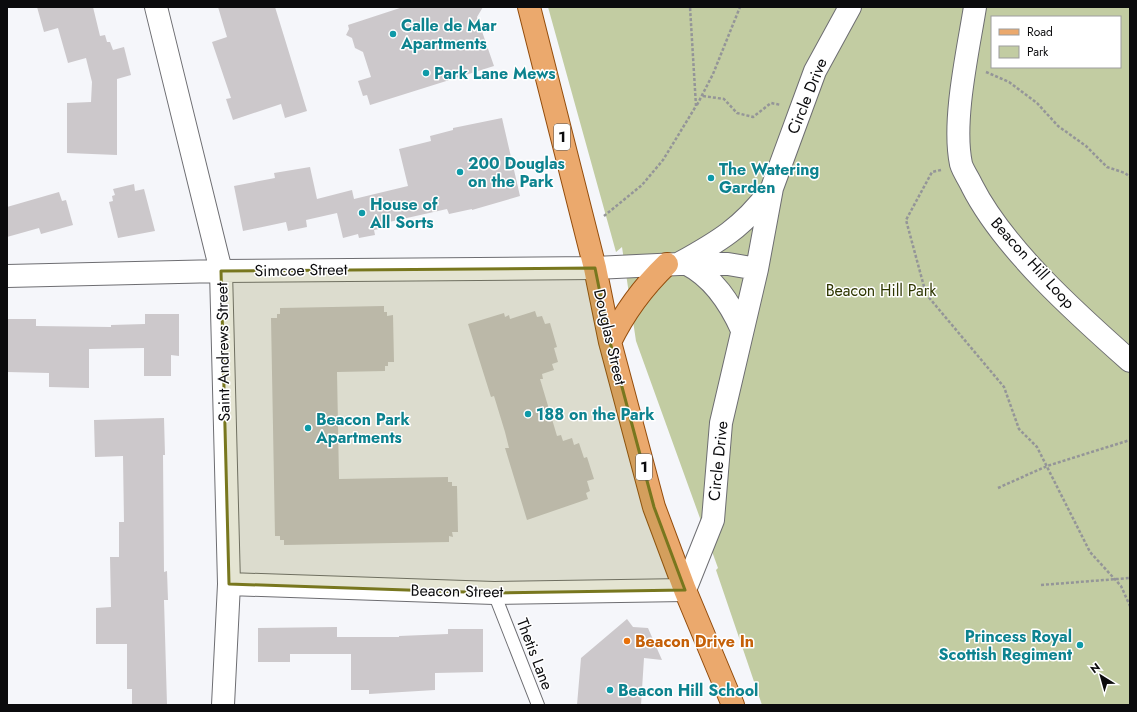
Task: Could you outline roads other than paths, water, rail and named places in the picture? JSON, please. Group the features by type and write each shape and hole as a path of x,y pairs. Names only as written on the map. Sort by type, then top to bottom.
{"main road":[{"name":"Douglas Street","path":"529,7 595,268 610,342 654,507 685,590 733,705"},
{"path":"610,342 624,314 645,285 678,264"}],"street":[{"name":"Saint Andrews Street","path":"156,7 221,271 229,584 223,705"},
{"name":"Circle Drive","path":"685,590 713,520 721,423 757,269 772,188 815,71 850,7"},
{"name":"Beacon Hill Loop","path":"976,7 958,123 961,165 981,204 1009,241 1095,330 1130,361"},
{"name":"Circle Drive","path":"678,264 708,248 736,229 755,210 772,188"},
{"name":"Circle Drive","path":"595,268 678,264 728,264 757,269"},
{"path":"678,264 709,278 733,311 742,330"},
{"name":"Simcoe Street","path":"7,276 221,271 595,268"},
{"name":"Beacon Street","path":"229,584 494,593 685,590"}],"lane":[{"name":"Thetis Lane","path":"494,593 538,705"}],"place":[{"name":"Calle de Mar Apartments","path":"393,34"},
{"name":"Park Lane Mews","path":"426,73"},
{"name":"200 Douglas on the Park","path":"460,172"},
{"name":"The Watering Garden","path":"711,178"},
{"name":"House of All Sorts","path":"362,213"},
{"name":"188 on the Park","path":"528,414"},
{"name":"Beacon Park Apartments","path":"308,428"},
{"name":"Beacon Drive In","path":"627,641"},
{"name":"Princess Royal Scottish Regiment","path":"1080,645"},
{"name":"Beacon Hill School","path":"610,690"}],"park label":[{"name":"Beacon Hill Park","path":"881,290"}]}
